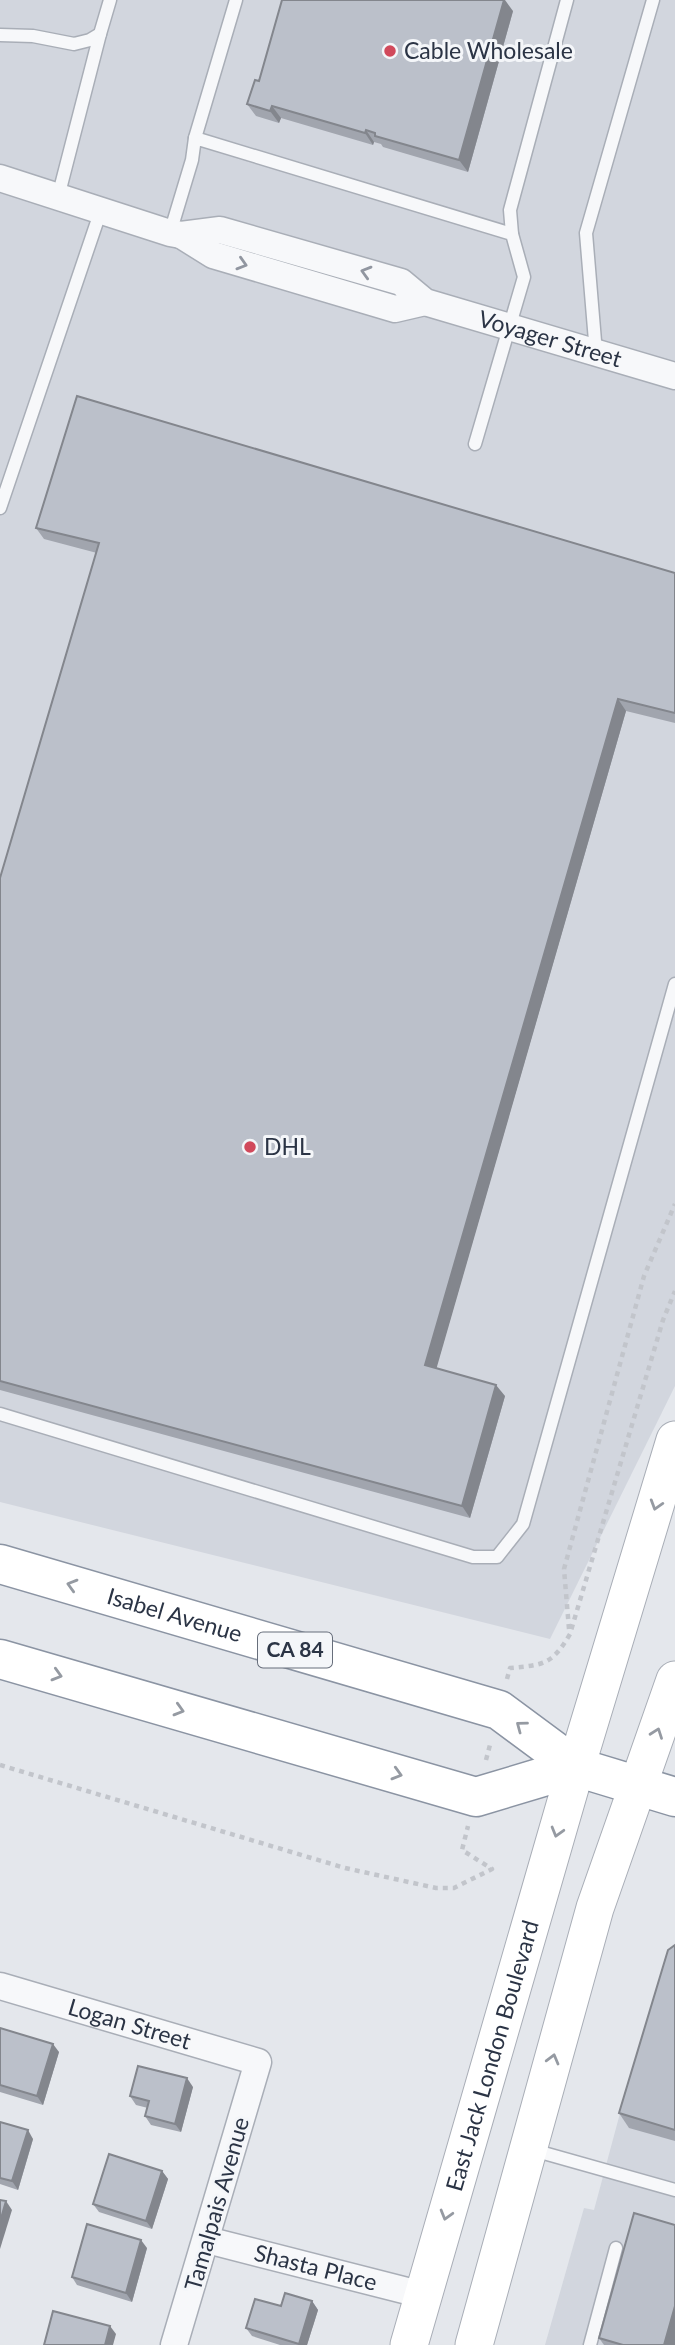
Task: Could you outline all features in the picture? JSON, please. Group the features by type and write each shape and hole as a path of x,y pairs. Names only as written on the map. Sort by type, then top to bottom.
{"highway":[{"name":"Isabel Avenue","path":"0,1564 499,1710 576,1766 675,1797"},
{"path":"0,1659 476,1797 576,1766"}],"main road":[{"name":"East Jack London Boulevard","path":"409,2345 576,1766 675,1440"},
{"path":"474,2345 594,1908 675,1680"}],"street":[{"name":"Voyager Street","path":"0,178 176,234 220,230 401,282 425,302 675,376"},
{"name":"Logan Street","path":"0,1986 258,2062"},
{"name":"Tamalpais Avenue","path":"174,2345 258,2062"},
{"name":"Shasta Place","path":"207,2239 423,2295"}],"lane":[{"path":"58,197 110,0"},
{"path":"176,234 195,138 236,0"},
{"path":"475,444 524,277 512,234 510,210 567,0"},
{"path":"596,353 586,233 653,0"},
{"path":"0,35 33,36 74,44 100,34"},
{"path":"195,138 512,234"},
{"path":"0,508 101,210"},
{"path":"0,1414 473,1558 497,1557 523,1524 675,984"},
{"path":"529,2148 675,2190"},
{"path":"590,2345 616,2248"}],"path":[{"path":"570,1634 564,1569 644,1276 675,1204"},
{"path":"510,1668 540,1665 560,1651 570,1634 663,1320 675,1291"},
{"path":"0,1765 345,1868 436,1888 454,1888 492,1869 462,1850"}],"shaded area":[{"path":"0,0 675,0 675,1386 550,1639 0,1502"},
{"path":"675,1949 675,2345 545,2345 584,2208 594,2210 664,1962"}],"building":[{"name":"Cable Wholesale","path":"282,0 504,0 459,160 375,136 375,133 366,130 365,133 272,106 270,111 247,104 255,80 259,81"},
{"name":"DHL","path":"77,396 675,573 675,713 618,699 425,1365 496,1385 462,1506 0,1381 0,878 99,543 36,528"},
{"path":"675,1945 675,2130 619,2113 668,1950"},
{"path":"0,2028 53,2044 37,2096 0,2085"},
{"path":"138,2066 187,2078 175,2124 145,2116 149,2101 130,2096"},
{"path":"0,2122 28,2130 12,2181 0,2178"},
{"path":"109,2154 162,2171 146,2221 93,2204"},
{"path":"0,2200 6,2201 0,2222"},
{"path":"634,2213 675,2225 675,2306 664,2345 623,2345 599,2338"},
{"path":"87,2224 141,2240 126,2293 72,2277"},
{"path":"285,2293 312,2301 299,2344 246,2328 255,2299 281,2306"},
{"path":"53,2311 110,2326 105,2345 44,2345"}],"place":[{"name":"Cable Wholesale","path":"390,51"},
{"name":"DHL","path":"250,1147"}]}
